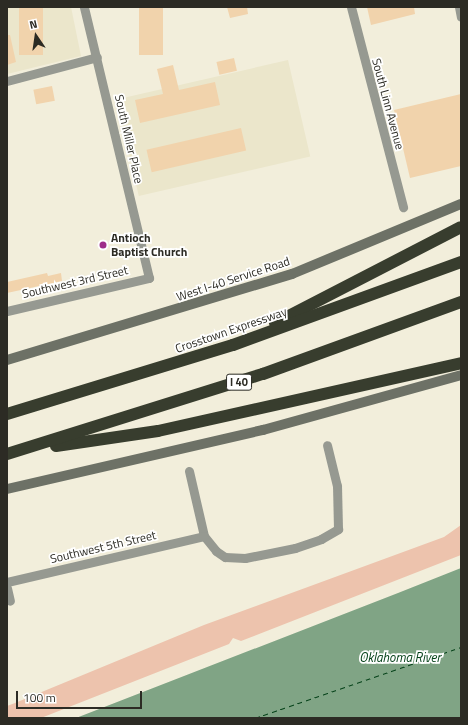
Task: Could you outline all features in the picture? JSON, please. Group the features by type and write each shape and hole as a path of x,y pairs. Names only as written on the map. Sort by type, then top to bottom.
{"highway":[{"path":"233,345 461,227"},
{"name":"Crosstown Expressway","path":"7,414 233,345 461,262"},
{"name":"I 40","path":"10,453 263,374 461,302"},
{"path":"10,453 158,431 461,363"}],"main road":[{"name":"West I-40 Service Road","path":"7,360 292,274 461,204"},
{"path":"7,489 263,430 461,375"}],"street":[{"name":"South Miller Place","path":"84,7 149,278"},
{"name":"South Linn Avenue","path":"351,7 403,207"},
{"path":"459,7 461,17"},
{"path":"7,82 97,57"},
{"name":"Southwest 3rd Street","path":"7,311 149,278"},
{"path":"189,471 204,536 216,551 225,557 245,558 295,548 321,539 338,528 337,486 327,445"},
{"name":"Southwest 5th Street","path":"7,582 204,536"},
{"path":"7,588 10,601"}],"shaded area":[{"path":"7,7 71,7 81,56 7,74"},
{"path":"288,60 310,156 139,196 117,100"},
{"path":"461,525 461,555 241,641 233,638 229,644 41,718 7,718 7,706 204,625 444,537"}],"water":[{"name":"Oklahoma River","path":"461,568 461,718 76,718 398,593"}],"building":[{"path":"19,7 43,7 43,55 19,55"},
{"path":"139,7 163,7 163,55 139,55"},
{"path":"227,7 247,7 248,14 230,18"},
{"path":"367,7 414,7 415,14 371,25"},
{"path":"7,35 10,35 16,62 7,65"},
{"path":"234,58 237,71 219,75 216,62"},
{"path":"173,65 179,90 215,82 220,105 140,123 135,100 163,94 157,69"},
{"path":"52,86 55,101 36,104 33,90"},
{"path":"461,94 461,166 410,178 394,110"},
{"path":"241,128 246,150 152,172 146,150"},
{"path":"47,273 48,276 61,273 62,281 7,293 7,282"}],"ferry route":[{"path":"255,718 461,647"}],"place":[{"name":"Antioch Baptist Church","path":"103,245"}]}
